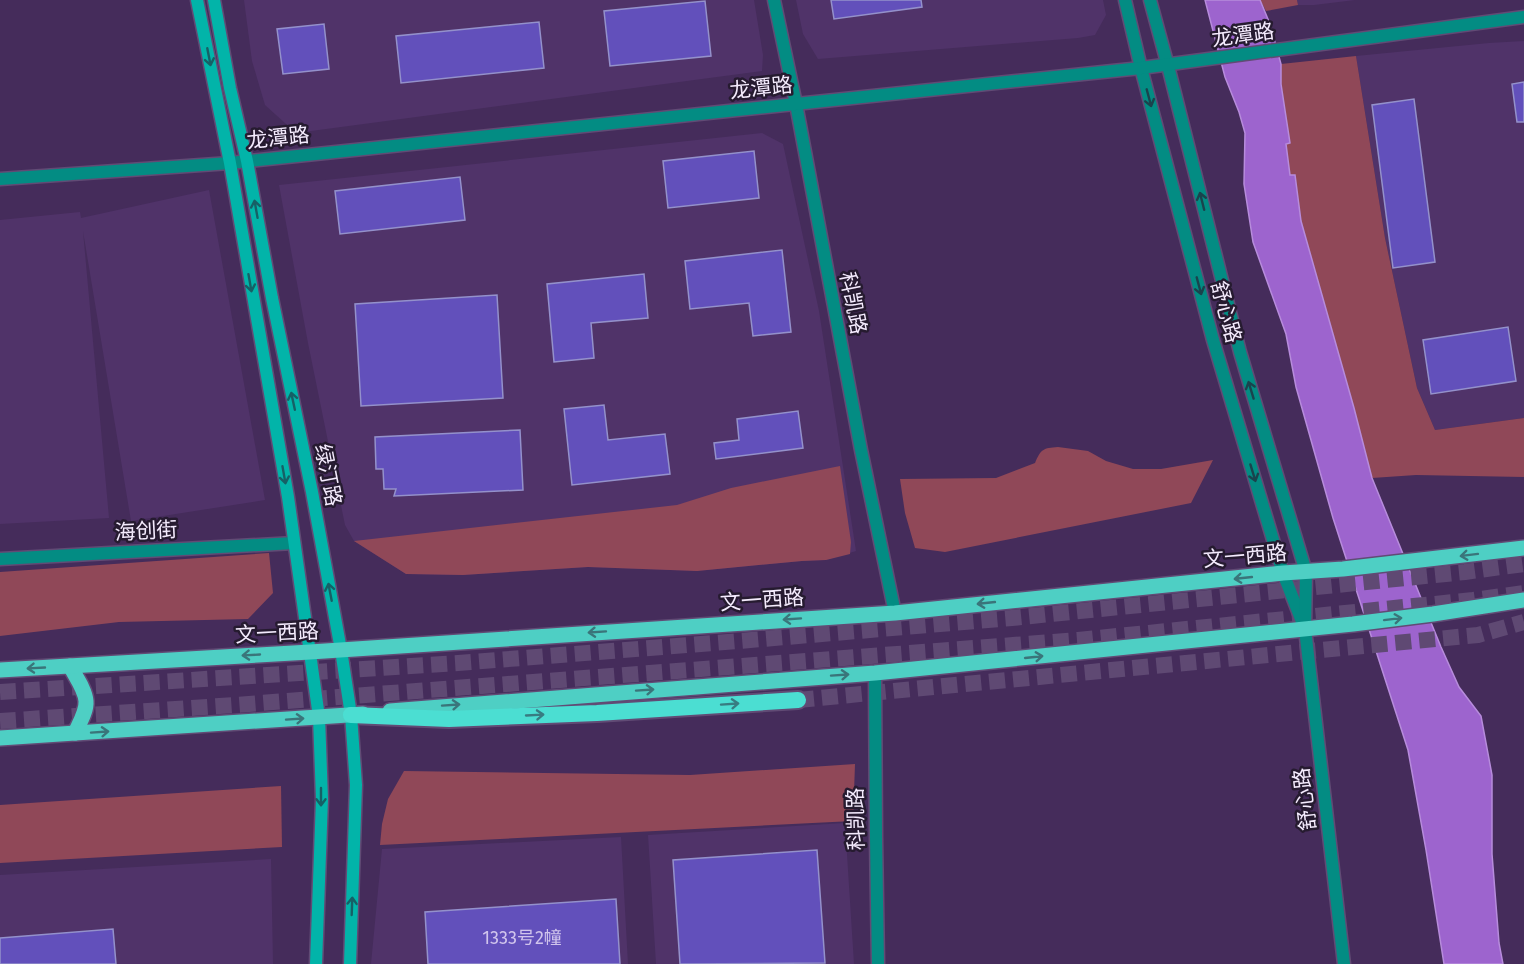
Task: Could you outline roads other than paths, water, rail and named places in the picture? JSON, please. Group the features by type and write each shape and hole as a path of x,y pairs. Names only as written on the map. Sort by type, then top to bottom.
{"highway":[{"path":"351,715 449,719 597,713 798,700"}],"main road":[{"name":"绿汀路","path":"197,0 230,163 286,485 319,717 322,799 316,964"},
{"name":"绿汀路","path":"213,0 312,492 351,715 356,785 350,964"},
{"name":"文一西路","path":"0,670 895,613 1283,573 1414,562 1524,548"},
{"path":"0,738 351,715 875,673 1353,624 1524,600"},
{"path":"70,666 87,702 75,733"}],"street":[{"name":"科凯路","path":"774,0 895,613"},
{"name":"舒心路","path":"1125,0 1213,340 1283,573 1305,629"},
{"name":"舒心路","path":"1150,0 1240,352 1306,572 1305,629 1344,964"},
{"name":"龙潭路","path":"0,179 230,163 1168,66 1524,17"},
{"name":"海创街","path":"0,559 294,543"},
{"name":"科凯路","path":"875,673 878,964"}],"tunnel":[{"path":"0,692 458,663 739,641 1012,618 1524,564"},
{"path":"0,721 1078,640 1524,593"},
{"path":"798,700 1478,635 1524,622"}]}
